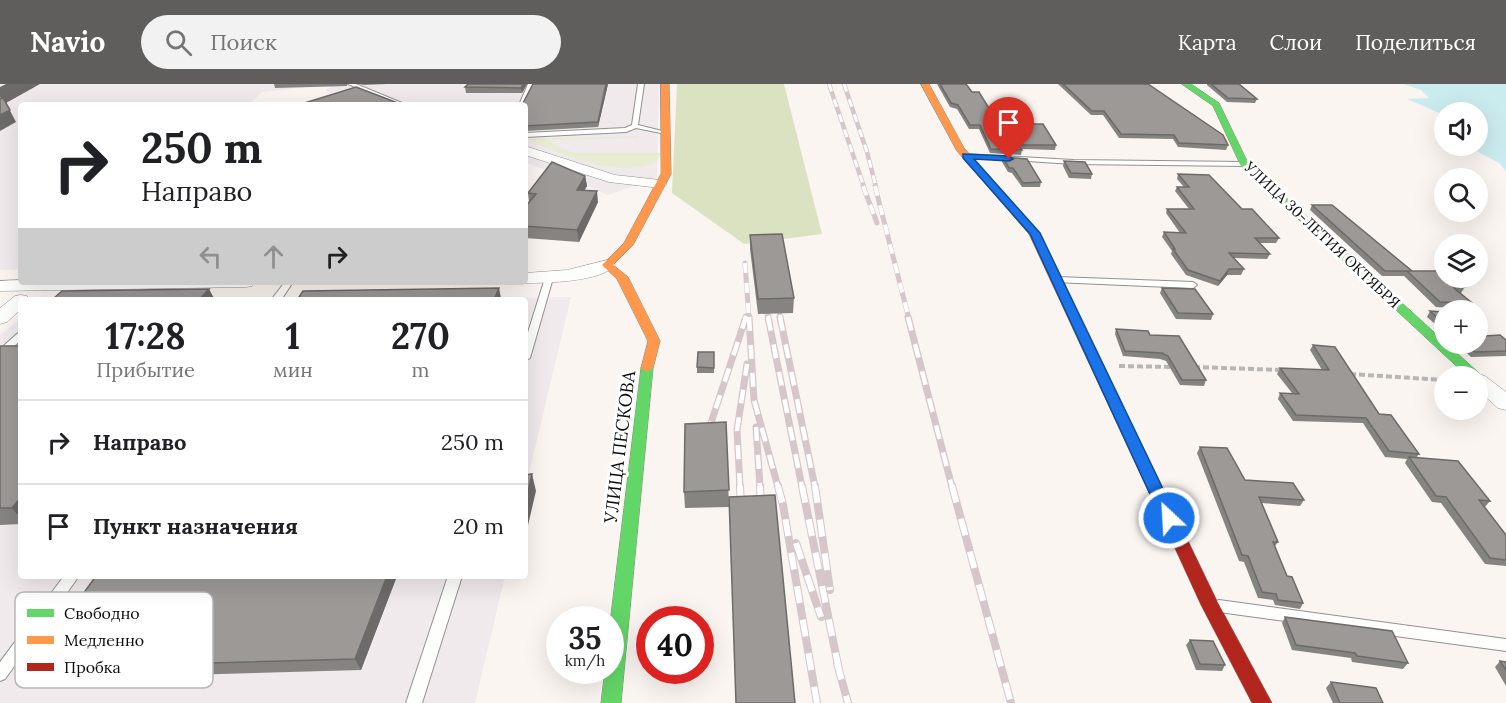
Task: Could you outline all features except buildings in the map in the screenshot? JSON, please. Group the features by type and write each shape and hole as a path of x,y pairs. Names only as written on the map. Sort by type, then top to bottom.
{"street":[{"path":"528,278 549,278 587,272 607,265 628,245 666,174 664,133 666,84"},
{"path":"925,84 960,149 1034,233 1210,605 1262,703"},
{"name":"УЛИЦА 30-ЛЕТИЯ ОКТЯБРЯ","path":"1186,84 1216,105 1244,164 1463,366"},
{"path":"528,151 578,170 614,179 660,184"},
{"name":"УЛИЦА ПЕСКОВА","path":"607,265 622,277 654,341 644,378 611,703"},
{"path":"0,286 71,289 171,285"},
{"path":"25,297 39,286"},
{"path":"0,318 18,303"},
{"path":"1488,388 1506,403"}],"lane":[{"path":"351,84 396,102"},
{"path":"523,102 531,84"},
{"path":"635,126 641,84"},
{"path":"528,135 626,130 635,126 664,133"},
{"path":"966,156 1073,162 1244,164"},
{"path":"528,348 549,278"},
{"path":"1057,280 1193,285"},
{"path":"0,354 18,338"},
{"path":"60,592 70,579"},
{"path":"414,703 454,579"},
{"path":"1210,605 1506,645"},
{"path":"0,674 15,654"}],"path":[{"path":"1097,366 1288,370"},
{"path":"1344,374 1434,379"}],"shaded area":[{"path":"0,84 659,84 657,178 608,195 528,163 528,102 363,102 364,98 340,90 331,93 324,90 332,87 329,85 262,92 251,102 18,102 18,270 0,270"},
{"path":"571,297 528,477 528,298"},
{"path":"18,320 18,579 504,579 475,703 0,703 0,335"}],"green space":[{"path":"677,84 784,84 822,234 744,244 672,193"},
{"path":"639,136 638,138 553,140 552,144 574,153 661,153 657,161 652,164 636,168 619,168 587,162 528,139"}],"water":[{"path":"1403,84 1506,84 1506,171 1499,163 1486,156 1488,156 1488,102 1434,102 1434,111 1407,99 1429,98 1421,90"}],"railway":[{"path":"829,84 864,187"},
{"path":"844,84 876,187"},
{"path":"863,186 877,223"},
{"path":"875,186 909,319"},
{"path":"745,263 749,319"},
{"path":"780,315 781,319"},
{"path":"707,435 746,317"},
{"path":"749,317 754,400 778,487"},
{"path":"768,317 802,487"},
{"path":"780,317 815,487"},
{"path":"908,317 952,487"},
{"path":"740,487 737,430 747,364"},
{"path":"756,427 760,487"},
{"path":"740,486 741,507"},
{"path":"760,486 761,510"},
{"path":"778,486 817,703"},
{"path":"802,486 839,670"},
{"path":"815,486 830,590"},
{"path":"952,486 1011,703"},
{"path":"796,543 821,617"},
{"path":"837,663 848,703"}],"traffic: fast":[{"path":"1186,84 1216,105 1244,164 1463,366"},
{"path":"611,703 647,368"}],"traffic: slow":[{"path":"647,368 654,341 622,277 607,265 628,245 666,174 665,84"},
{"path":"925,84 960,149 1034,233 1170,520"}],"traffic: jam":[{"path":"1170,520 1210,605 1262,703"}],"route":[{"path":"1009,159 966,156 1034,233 1169,518"}]}
